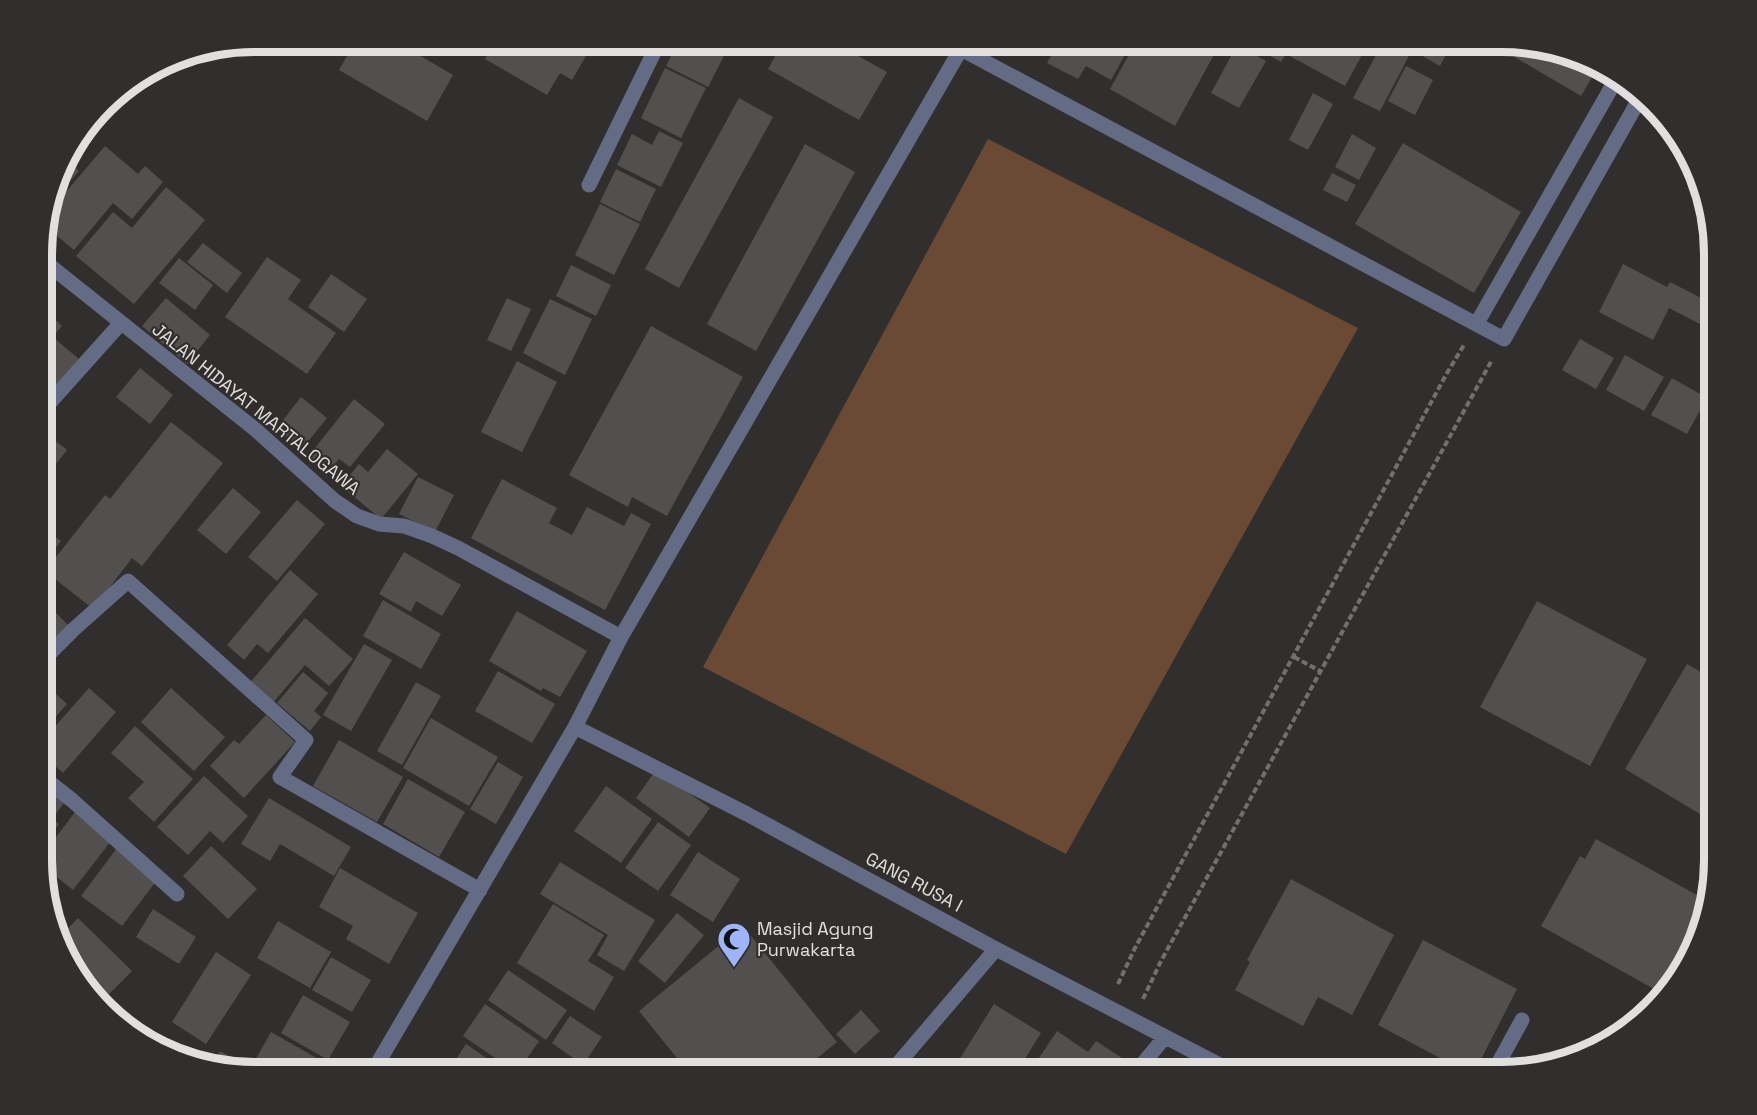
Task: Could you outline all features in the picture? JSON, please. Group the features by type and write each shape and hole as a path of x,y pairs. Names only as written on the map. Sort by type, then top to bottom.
{"street":[{"path":"589,185 654,52"},
{"path":"378,1063 575,727 621,637 960,52"},
{"path":"974,52 1504,339 1637,104"},
{"path":"1477,324 1613,86"},
{"name":"JALAN HIDAYAT MARTALOGAWA","path":"52,267 256,429 335,501 357,516 380,524 404,526 441,540 621,637"},
{"path":"52,400 121,323"},
{"path":"52,651 74,628 128,581 306,740 280,777 480,890"},
{"name":"GANG RUSA I","path":"575,727 747,814 996,949 1213,1062"},
{"path":"52,784 177,894"},
{"path":"899,1062 996,949"},
{"path":"1499,1062 1522,1020"},
{"path":"1144,1062 1165,1038"}],"path":[{"path":"1107,1007 1135,948 1447,373 1477,324"},
{"path":"1134,1019 1161,961 1504,339"},
{"path":"1294,657 1320,671"}],"shaded area":[{"path":"988,139 1358,328 1066,854 703,667"}],"building":[{"path":"349,52 414,52 453,75 427,121 339,70"},
{"path":"489,52 588,52 572,80 560,73 547,95 485,59"},
{"path":"673,52 726,52 708,87 666,66"},
{"path":"777,52 851,52 887,72 859,120 768,69"},
{"path":"1053,52 1126,52 1111,80 1086,66 1078,79 1047,63"},
{"path":"1130,52 1215,52 1175,126 1110,89"},
{"path":"1233,52 1250,52 1266,61 1239,108 1211,93"},
{"path":"1264,52 1364,52 1345,86 1286,54 1281,62"},
{"path":"1378,52 1411,52 1380,111 1353,98"},
{"path":"1416,52 1447,52 1440,66"},
{"path":"1507,52 1555,59 1592,73 1594,74 1581,96"},
{"path":"1406,66 1433,80 1415,115 1388,101"},
{"path":"665,68 706,88 681,138 641,118"},
{"path":"1313,93 1333,104 1308,150 1289,140"},
{"path":"739,98 773,117 679,288 645,269"},
{"path":"659,131 683,143 661,187 617,165 632,134 652,145"},
{"path":"1352,134 1376,148 1359,180 1335,167"},
{"path":"1403,143 1521,212 1474,293 1355,224"},
{"path":"805,144 855,172 756,351 707,324"},
{"path":"105,146 138,174 145,166 163,182 132,219 113,203 74,250 54,233 61,198"},
{"path":"73,166 79,171 63,190"},
{"path":"616,169 656,189 640,222 600,202"},
{"path":"1332,173 1356,185 1347,202 1323,190"},
{"path":"166,187 205,220 134,304 76,256 113,212 132,228"},
{"path":"600,204 640,224 614,275 575,255"},
{"path":"203,243 242,273 227,293 187,262"},
{"path":"267,257 301,280 288,299 336,333 307,374 225,317"},
{"path":"179,258 213,285 195,310 159,283"},
{"path":"1623,264 1667,287 1670,282 1704,299 1704,326 1669,308 1653,340 1599,312"},
{"path":"571,265 611,285 596,316 556,296"},
{"path":"331,274 367,299 344,332 308,307"},
{"path":"166,298 210,335 187,364 142,326"},
{"path":"507,298 531,309 511,351 487,340"},
{"path":"550,299 592,319 565,375 523,353"},
{"path":"52,317 62,326 52,338"},
{"path":"651,326 743,377 667,516 632,497 628,507 569,475"},
{"path":"54,338 79,359 52,394 52,341"},
{"path":"1580,339 1614,358 1596,389 1562,370"},
{"path":"1625,355 1664,377 1644,411 1606,390"},
{"path":"517,361 557,382 522,452 481,432"},
{"path":"140,368 173,395 150,424 116,397"},
{"path":"1672,378 1704,396 1704,403 1687,434 1651,415"},
{"path":"301,397 327,418 301,450 276,429"},
{"path":"354,399 385,424 350,467 339,459 327,474 307,458"},
{"path":"171,422 223,463 142,566 132,558 93,609 52,577 52,562 105,495 110,499"},
{"path":"52,438 67,450 52,469"},
{"path":"387,449 418,474 381,519 341,486 359,464 368,472"},
{"path":"418,477 454,495 435,532 399,514"},
{"path":"502,479 557,508 549,523 572,535 587,507 624,526 631,513 651,524 605,610 471,538"},
{"path":"233,488 261,512 226,554 197,530"},
{"path":"297,500 325,524 277,581 248,557"},
{"path":"52,534 61,541 52,553"},
{"path":"404,552 461,585 442,616 416,601 411,612 379,594"},
{"path":"290,570 318,594 268,653 257,644 244,660 227,645"},
{"path":"383,600 441,634 421,669 363,636"},
{"path":"1537,601 1647,659 1590,766 1480,707"},
{"path":"52,609 70,627 52,645"},
{"path":"517,611 587,651 560,697 543,688 541,691 489,661"},
{"path":"305,618 353,659 329,686 305,665 271,705 248,685"},
{"path":"364,644 392,660 351,731 323,715"},
{"path":"1687,664 1704,674 1704,816 1625,769"},
{"path":"498,671 555,704 532,743 475,711"},
{"path":"303,672 328,693 314,711 321,717 310,731 277,703"},
{"path":"416,682 441,696 402,765 377,751"},
{"path":"89,688 116,712 63,773 52,763 52,730"},
{"path":"171,688 225,737 194,771 141,722"},
{"path":"52,690 67,704 52,721"},
{"path":"266,715 295,742 244,798 210,766 234,740 239,744"},
{"path":"431,718 498,757 469,806 403,768"},
{"path":"135,726 193,779 154,822 128,798 144,782 111,753"},
{"path":"339,740 403,777 377,822 313,786"},
{"path":"498,762 523,777 496,824 470,809"},
{"path":"656,770 710,808 689,837 636,798"},
{"path":"204,776 248,816 223,843 210,831 188,855 157,827"},
{"path":"408,779 465,812 439,857 383,824"},
{"path":"606,786 652,819 621,863 574,831"},
{"path":"52,789 66,800 52,819"},
{"path":"269,798 351,847 334,876 280,844 270,861 241,844"},
{"path":"75,812 111,841 73,890 53,874 52,842"},
{"path":"52,819 59,824 52,833"},
{"path":"658,822 691,845 658,891 625,868"},
{"path":"1596,839 1701,897 1684,950 1657,990 1541,926 1580,856 1585,859"},
{"path":"211,846 257,889 228,919 183,876"},
{"path":"117,848 157,880 122,926 81,896"},
{"path":"698,852 740,879 713,922 670,895"},
{"path":"560,862 655,920 624,971 597,955 608,935 540,894"},
{"path":"340,868 418,913 389,964 346,939 353,926 319,907"},
{"path":"1291,879 1394,935 1352,1015 1318,997 1303,1026 1235,990 1250,962 1247,960"},
{"path":"553,904 604,935 588,961 614,977 594,1011 517,963"},
{"path":"153,909 196,937 179,964 136,937"},
{"path":"677,913 704,935 665,983 638,961"},
{"path":"78,918 132,971 106,997 80,962 65,931"},
{"path":"278,921 331,952 310,988 257,958"},
{"name":"Masjid Agung Purwakarta","path":"743,926 837,1042 812,1063 681,1063 639,1011"},
{"path":"1423,940 1517,989 1480,1062 1447,1062 1378,1025"},
{"path":"216,952 251,975 206,1044 172,1022"},
{"path":"331,957 371,980 352,1012 312,990"},
{"path":"508,970 567,1010 546,1040 488,1000"},
{"path":"303,995 350,1022 328,1060 281,1033"},
{"path":"485,1004 539,1041 524,1063 502,1063 463,1036"},
{"path":"994,1004 1041,1033 1023,1062 957,1062"},
{"path":"861,1010 880,1031 855,1054 836,1034"},
{"path":"570,1016 602,1037 585,1063 580,1063 552,1043"},
{"path":"1057,1031 1088,1052 1096,1041 1128,1062 1128,1062 1036,1062"},
{"path":"271,1032 325,1063 255,1063"},
{"path":"466,1044 493,1063 454,1063"},
{"path":"220,1051 239,1062 216,1059"}],"place":[{"name":"Masjid Agung Purwakarta","path":"734,968"}]}
